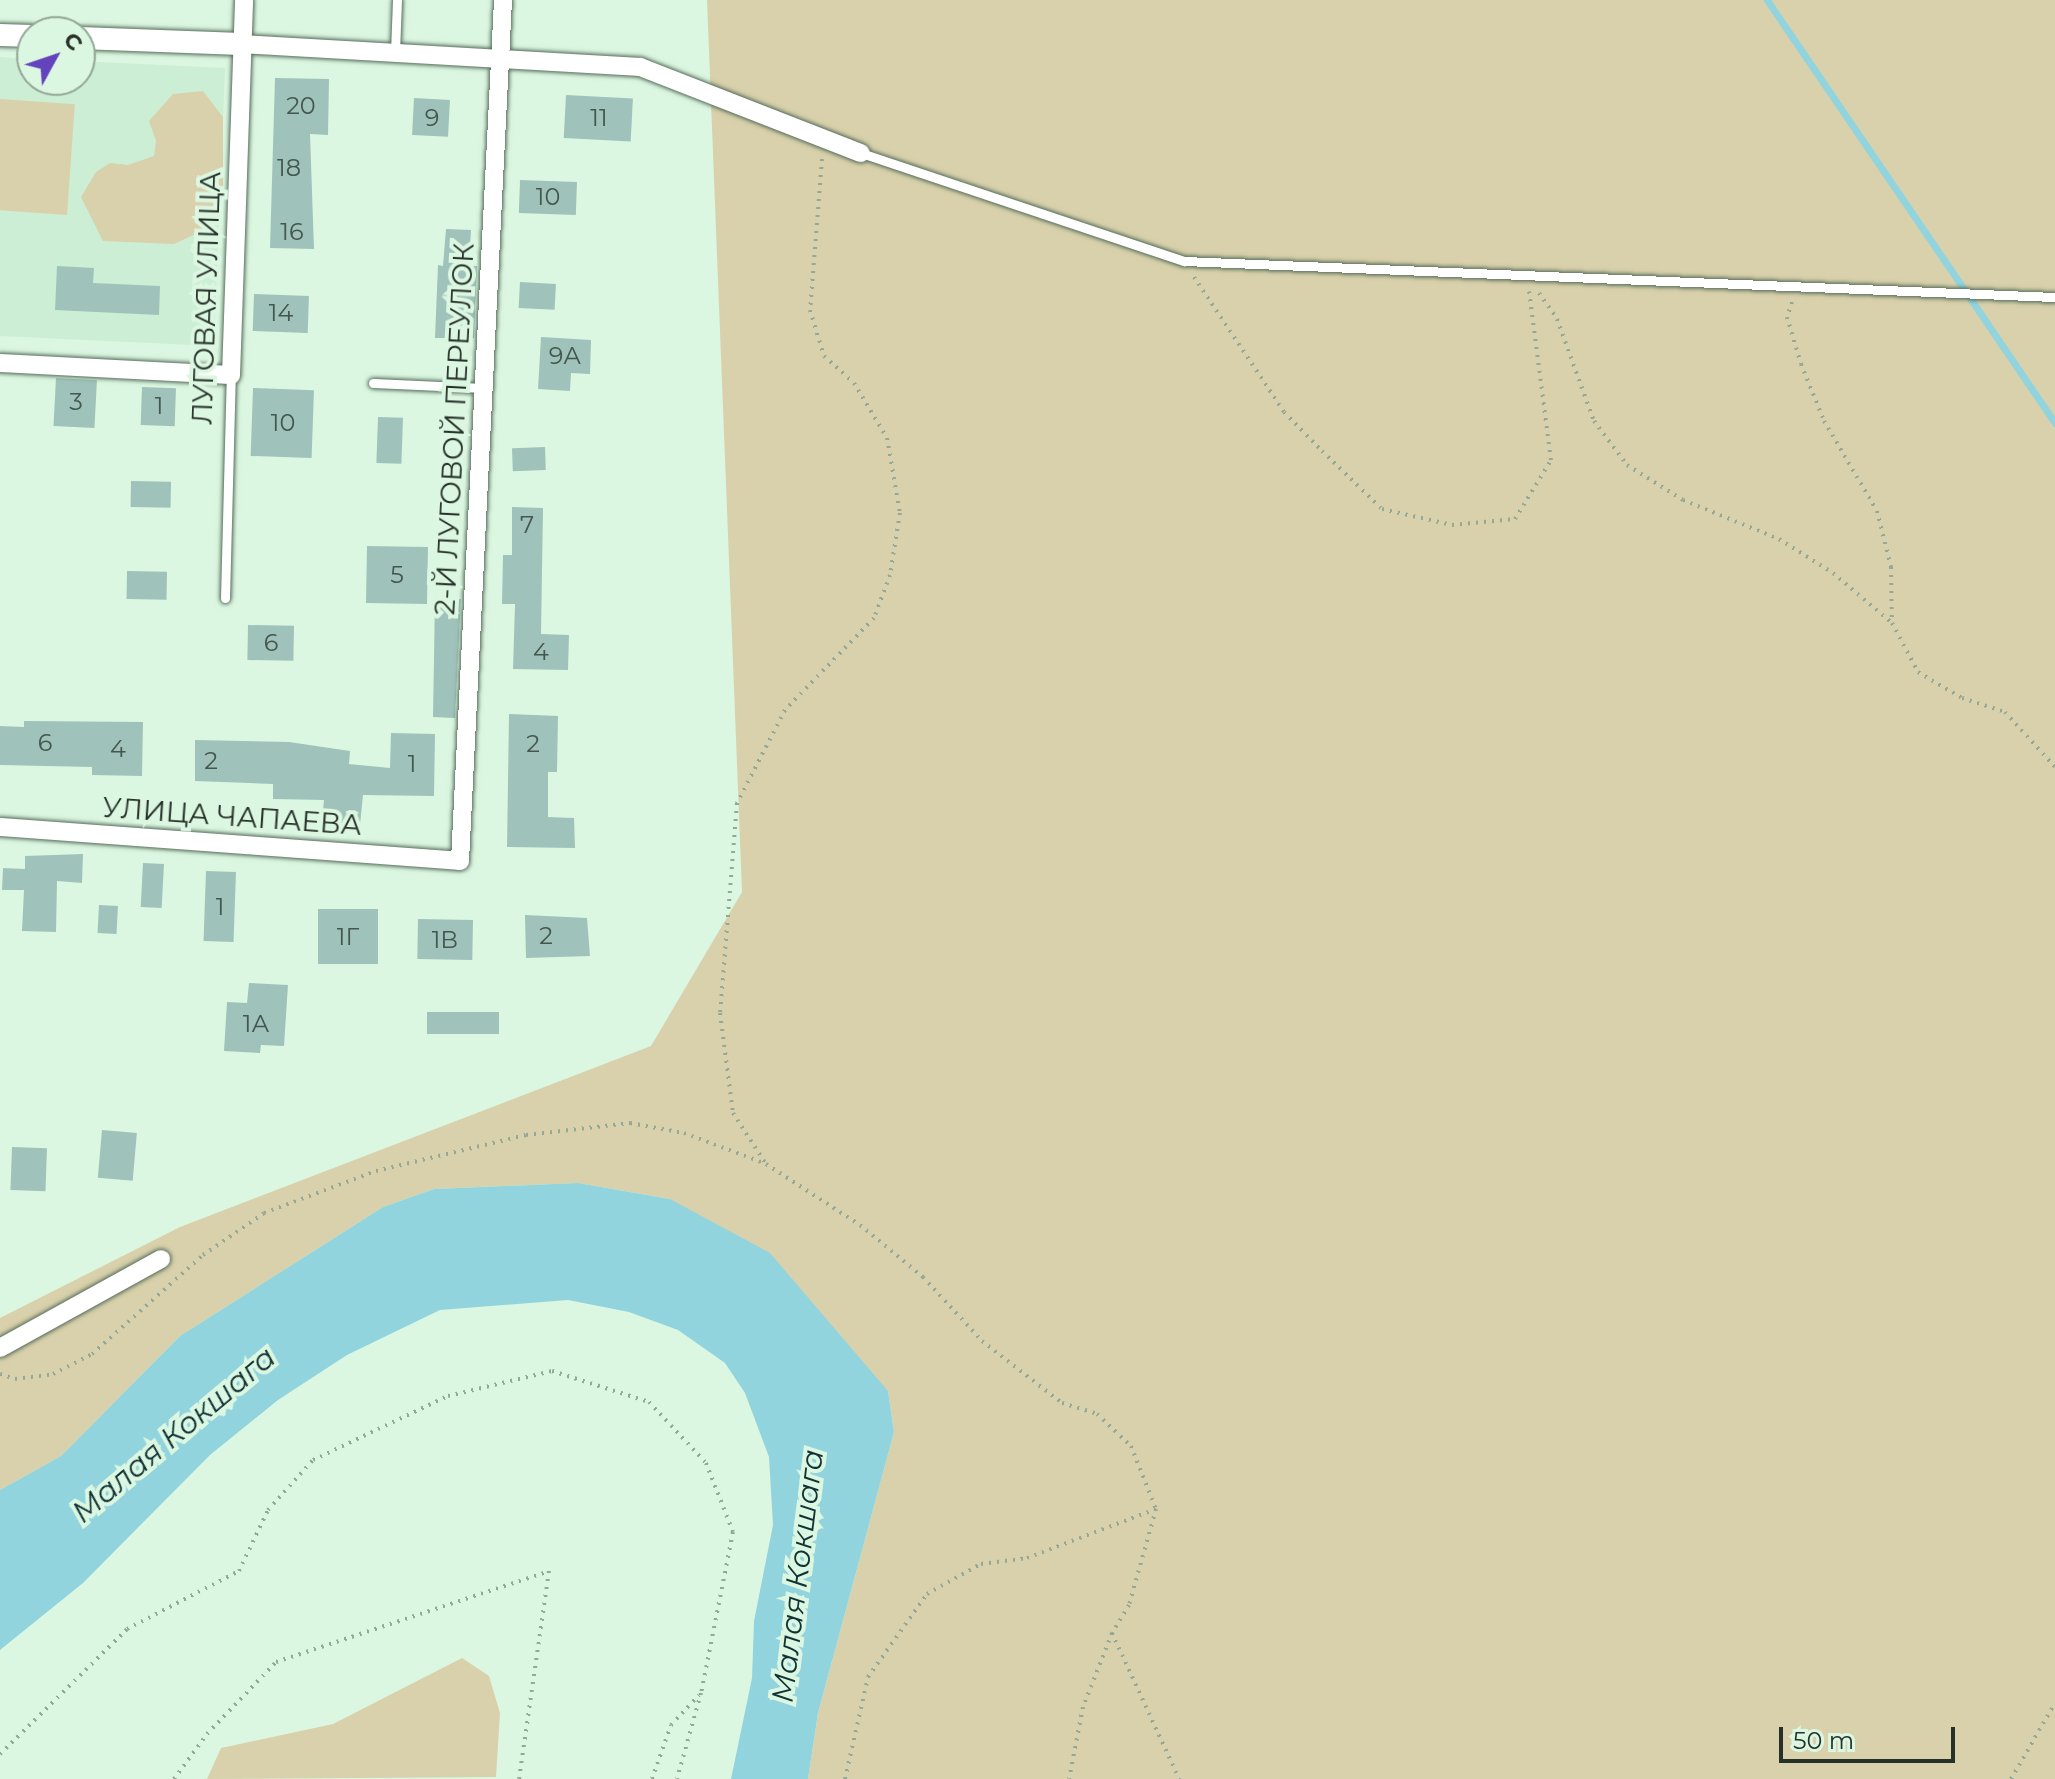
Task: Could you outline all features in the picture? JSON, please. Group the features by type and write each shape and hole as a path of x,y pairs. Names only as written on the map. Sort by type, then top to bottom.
{"street":[{"name":"ЛУГОВАЯ УЛИЦА","path":"231,375 244,0"},
{"name":"2-Й ЛУГОВОЙ ПЕРЕУЛОК","path":"460,861 503,0"},
{"path":"96,39 499,56 663,72 824,141 861,153"},
{"path":"0,363 231,375"},
{"name":"УЛИЦА ЧАПАЕВА","path":"0,827 460,861"},
{"path":"0,1348 161,1259"}],"lane":[{"path":"395,52 397,0"},
{"path":"861,153 1184,261 1796,289 2055,297"},
{"name":"ЛУГОВАЯ УЛИЦА","path":"225,598 231,375"},
{"path":"373,383 486,388"}],"path":[{"path":"766,1164 733,1113 720,1013 737,803 785,710 874,618 890,575 900,513 887,438 854,383 824,356 810,310 824,141"},
{"path":"1184,261 1284,412 1322,451 1382,509 1452,525 1515,519 1551,460 1529,277"},
{"path":"1529,277 1557,319 1594,421 1627,465 1683,500 1779,539 1833,573 1892,623 1918,672 1962,698 2005,712 2055,767"},
{"path":"1796,289 1787,317 1824,421 1877,511 1891,567 1892,623"},
{"path":"0,1374 15,1379 53,1374 92,1354 203,1255 264,1213 376,1171 526,1135 630,1123 684,1133 766,1164 860,1225 923,1277 982,1341 1062,1403 1097,1414 1131,1446 1156,1509 1129,1605 1112,1633 1083,1707 1069,1779"},
{"path":"0,1754 127,1629 239,1571 268,1510 313,1460 448,1396 552,1371 649,1402 706,1463 733,1532 701,1693 677,1779"},
{"path":"845,1779 868,1677 927,1594 981,1564 1027,1558 1156,1509"},
{"path":"174,1779 207,1734 276,1662 549,1571 519,1779"},
{"path":"1112,1633 1179,1779"},
{"path":"652,1779 671,1725 701,1693"},
{"path":"2011,1779 2055,1703"}],"shaded area":[{"path":"707,0 2055,0 2055,1779 808,1779 818,1713 894,1432 888,1391 670,1199 578,1183 434,1189 383,1207 180,1336 61,1456 0,1490 0,1318 180,1227 651,1046 742,892"},
{"path":"0,57 16,58 16,96 96,96 96,62 225,68 214,346 0,336"},
{"path":"203,91 223,117 223,185 211,227 174,244 103,241 81,197 96,172 110,163 128,165 154,156 156,141 149,121 173,94"},
{"path":"0,99 75,104 67,215 0,210"},
{"path":"462,1658 489,1676 500,1713 496,1777 207,1779 221,1748 333,1724"}],"water":[{"name":"Малая Кокшага","path":"578,1183 670,1199 770,1253 888,1391 894,1432 818,1713 808,1779 731,1779 752,1678 754,1621 773,1525 769,1457 745,1393 725,1363 678,1330 629,1312 568,1300 440,1310 347,1355 278,1400 210,1455 83,1583 0,1650 0,1490 61,1456 180,1336 383,1207 434,1189"}],"building":[{"path":"275,78 329,79 328,135 310,134 314,249 270,248"},
{"path":"566,95 633,99 631,141 564,138"},
{"path":"414,98 450,100 448,137 412,135"},
{"path":"520,180 577,182 576,215 519,213"},
{"path":"446,229 471,230 469,266 477,266 474,338 435,338 438,265 443,266"},
{"path":"57,266 94,268 93,283 160,286 159,315 55,310"},
{"path":"520,282 556,284 555,310 519,308"},
{"path":"254,294 309,296 308,333 253,331"},
{"path":"541,337 591,340 590,374 571,373 570,391 538,389"},
{"path":"56,378 97,380 94,428 53,426"},
{"path":"142,387 176,388 175,426 141,425"},
{"path":"253,388 314,390 312,458 251,456"},
{"path":"378,417 403,418 401,464 376,463"},
{"path":"545,447 546,470 513,471 512,448"},
{"path":"131,481 171,482 171,508 131,507"},
{"path":"512,507 543,508 541,634 569,635 568,670 513,669 515,604 502,604 503,555 512,555"},
{"path":"367,546 428,547 427,604 366,603"},
{"path":"127,571 167,572 167,600 127,599"},
{"path":"435,598 461,599 455,718 433,717"},
{"path":"248,625 294,626 293,661 247,660"},
{"path":"509,714 558,716 557,772 548,772 548,817 574,818 575,848 507,847"},
{"path":"24,721 143,722 142,776 92,775 92,767 0,765 0,726 24,727"},
{"path":"391,733 435,734 434,796 363,795 360,825 322,821 324,800 273,799 273,784 195,781 195,740 289,742 350,751 349,764 390,768"},
{"path":"83,854 82,883 57,881 56,932 22,931 24,890 2,890 3,868 25,869 25,856"},
{"path":"143,863 164,864 162,908 141,907"},
{"path":"206,871 236,872 234,942 204,941"},
{"path":"99,905 118,906 117,934 98,933"},
{"path":"318,909 378,909 378,964 318,964"},
{"path":"525,915 587,918 590,956 526,958"},
{"path":"418,919 473,920 472,960 417,959"},
{"path":"249,983 288,985 284,1046 261,1045 260,1053 224,1051 227,1002 247,1003"},
{"path":"427,1012 499,1012 499,1034 427,1034"},
{"path":"102,1130 137,1133 133,1181 98,1178"},
{"path":"12,1147 47,1148 45,1191 10,1190"}],"waterway":[{"path":"1767,0 2055,423"}]}
